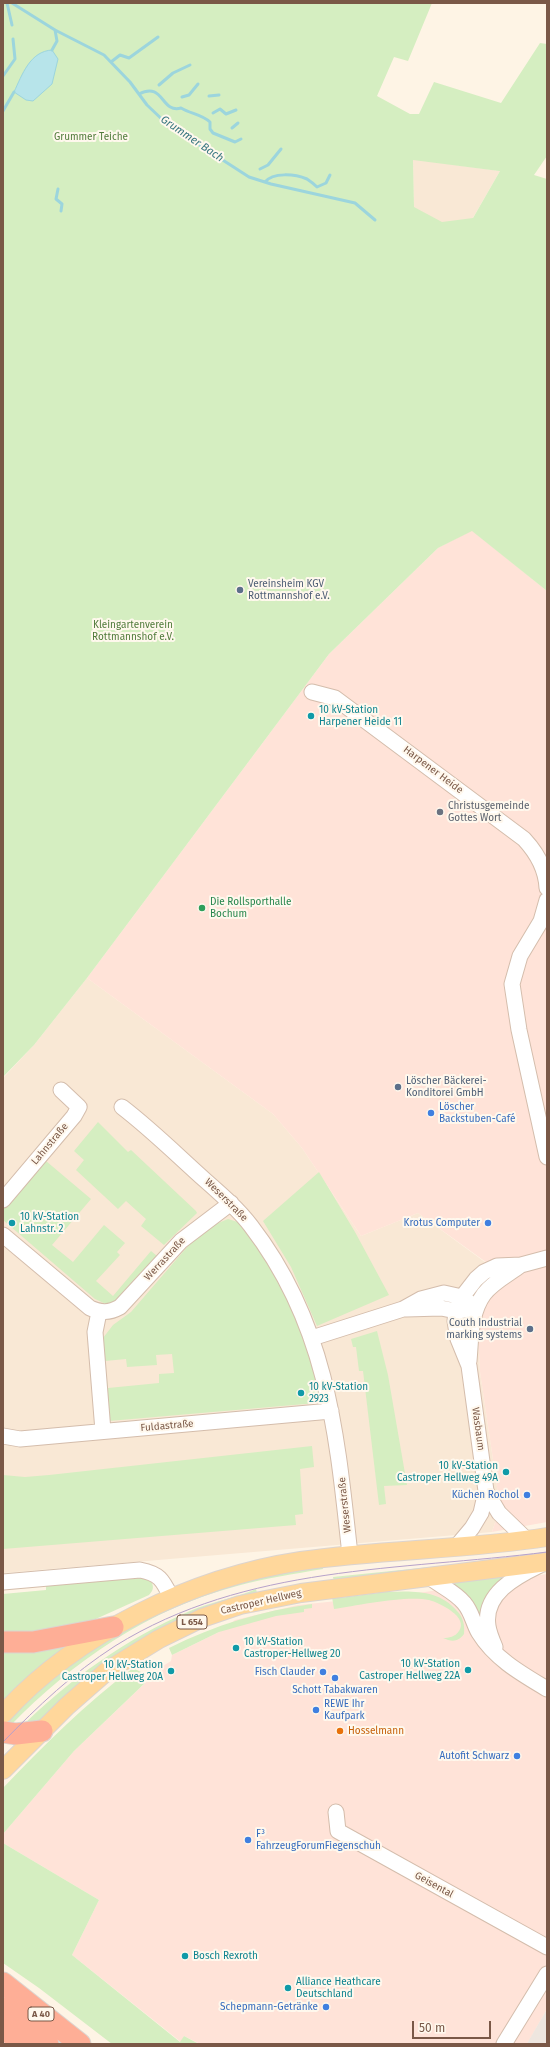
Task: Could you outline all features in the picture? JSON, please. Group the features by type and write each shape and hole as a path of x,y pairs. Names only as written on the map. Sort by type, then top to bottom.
{"highway":[{"path":"3,1642 34,1642 113,1627"},
{"path":"3,1732 16,1734 42,1731"},
{"name":"A 40","path":"3,1983 80,2044"},
{"name":"A 40","path":"3,2008 48,2044"},
{"path":"3,2027 22,2044"}],"main road":[{"path":"3,1714 44,1676 71,1655 113,1627 172,1599 233,1576 276,1565 350,1555 456,1547 547,1537"},
{"name":"Castroper Hellweg","path":"3,1770 42,1731 107,1672 159,1639 202,1618 240,1605 289,1595 428,1576 546,1563"}],"street":[{"name":"Harpener Heide","path":"312,692 335,698 524,839 534,850 542,864 547,888"},
{"path":"547,900 541,921 520,956 512,984 518,1030 547,1157"},
{"name":"Lahnstraße","path":"3,1200 74,1116 79,1107 60,1090"},
{"name":"Weserstraße","path":"122,1107 161,1138 231,1203 251,1225 271,1254 289,1288 312,1338 331,1411 338,1446 350,1555"},
{"name":"Werrastraße","path":"99,1312 107,1312 120,1307 181,1240 231,1203"},
{"path":"3,1236 81,1301 99,1312 96,1319 95,1332 103,1431"},
{"path":"476,1308 484,1294 491,1286 521,1265 547,1258"},
{"name":"Wasbaum","path":"469,1366 458,1339 455,1321 456,1311 462,1296 484,1272 497,1266 521,1265"},
{"path":"312,1338 403,1309 421,1299 444,1293 462,1296 476,1308"},
{"path":"403,1309 441,1308 456,1311 476,1308"},
{"name":"Wasbaum","path":"456,1547 472,1528 481,1513 486,1491 469,1366 471,1337 476,1308"},
{"name":"Fuldastraße","path":"3,1436 20,1439 331,1411"},
{"name":"Wasbaum","path":"486,1491 499,1513 527,1540"},
{"path":"497,1654 488,1626 488,1610 493,1599 505,1585 546,1563"},
{"path":"3,1582 140,1570 152,1572 162,1579 172,1599"},
{"path":"428,1576 456,1595 464,1603 480,1633 497,1654 516,1670 547,1689"},
{"name":"Geisental","path":"336,1812 338,1831 547,1947"},
{"path":"504,2044 547,1974"}],"shaded area":[{"path":"413,159 500,171 463,235 414,224"},
{"path":"472,530 547,591 547,1522 492,1532 500,1507 480,1372 477,1314 484,1300 508,1278 418,1213 361,1236 302,1148 273,1114 87,978 329,654 438,548"},
{"path":"87,978 273,1114 302,1148 361,1236 418,1213 508,1279 477,1314 480,1372 500,1507 492,1532 3,1573 3,1078 34,1045"},
{"path":"547,1574 547,2009 527,2044 200,2044 184,2036 181,2042 72,1955 99,1900 3,1843 3,1834 74,1751 163,1666 171,1661 172,1655 219,1632 235,1620 298,1605 425,1592"},
{"path":"547,2009 547,2044 527,2044 529,2040"}],"green space":[{"path":"3,3 432,3 408,61 394,57 377,96 410,114 419,114 434,82 501,103 540,43 547,44 547,156 534,175 547,179 547,591 472,531 438,548 329,654 87,978 34,1045 3,1077","holes":["413,160 500,171 473,218 442,222 414,207"]},
{"path":"98,1122 128,1152 131,1150 196,1211 197,1213 164,1245 141,1226 146,1219 126,1201 118,1209 76,1170 84,1160 74,1151"},
{"path":"43,1160 91,1199 52,1245 73,1262 104,1225 125,1243 117,1252 120,1255 96,1281 113,1296 151,1251 157,1256 118,1303 108,1305 95,1299 3,1220 3,1208"},
{"path":"319,1172 355,1232 389,1295 317,1326 291,1267 263,1221"},
{"path":"228,1219 241,1223 269,1262 292,1308 309,1349 322,1397 317,1403 109,1421 104,1391 107,1380 108,1388 159,1383 159,1374 174,1373 172,1354 156,1355 157,1365 127,1367 126,1359 105,1361 106,1369 101,1366 103,1338 113,1325 131,1312 194,1239 211,1226"},
{"path":"377,1331 388,1375 407,1485 384,1486 386,1504 379,1505 363,1371 359,1371 356,1347 353,1347 351,1339"},
{"path":"312,1446 314,1467 300,1469 303,1514 295,1515 296,1525 3,1549 3,1475 25,1477 49,1475"},
{"path":"508,1559 334,1582 333,1577"},
{"path":"322,1565 323,1569 258,1581 205,1596 173,1608 143,1623 86,1659 34,1702 10,1726 9,1718 27,1698 80,1657 156,1612 237,1582"},
{"path":"142,1574 150,1580 153,1586 152,1592 149,1595 78,1627 3,1637 3,1594 46,1590 46,1583"},
{"path":"510,1574 483,1620 448,1582"},
{"path":"256,1589 257,1593 228,1602 40,1721 20,1728 79,1677 121,1647 143,1634 190,1611"},
{"path":"384,1590 385,1592 405,1591 424,1593 442,1599 450,1604 461,1616 464,1624 464,1634 457,1640 443,1638 456,1635 461,1626 460,1621 452,1611 429,1600 396,1600 334,1609 332,1597 338,1596 339,1598 378,1593 378,1591"},
{"path":"312,1604 312,1608 304,1609 304,1612 276,1616 219,1632 172,1655 169,1648 204,1632 239,1620 256,1615"},
{"path":"81,1636 3,1704 3,1646"},
{"path":"133,1668 143,1673 145,1683 74,1751 3,1834 3,1788 65,1725"},
{"path":"3,1843 99,1900 72,1955 180,2042 184,2036 199,2044 112,2044 39,1988 3,1963"}],"water":[{"path":"52,50 58,59 52,84 33,101 26,100 14,92 32,59 44,51"}],"waterway":[{"path":"7,3 12,25"},
{"name":"Grummer Bach","path":"12,3 55,30 104,55 130,82 147,105 167,124 249,177 271,184 355,203 375,220"},
{"path":"52,50 57,41 55,30"},
{"path":"111,62 120,55 129,58 158,37"},
{"path":"3,76 15,59 13,39"},
{"path":"159,85 173,73 190,65"},
{"path":"182,97 189,95 198,84"},
{"path":"139,94 147,91 158,94 170,107 174,109 181,108 207,119 210,122 210,129 213,133 235,142 241,139"},
{"path":"3,111 14,92"},
{"path":"209,96 219,95"},
{"path":"213,113 220,109 226,114 236,110"},
{"path":"232,128 238,123"},
{"path":"260,169 268,165 281,149"},
{"path":"265,182 279,175 291,175 307,179 317,187 326,183 330,175"},
{"path":"58,189 56,199 62,204 61,211"}],"tram line":[{"path":"3,1742 56,1691 100,1656 115,1646 165,1619 217,1599 271,1585 325,1575 380,1568 547,1552"}],"place":[{"name":"Vereinsheim KGV Rottmannshof e.V.","path":"240,590"},
{"name":"10 kV-Station Harpener Heide 11","path":"311,716"},
{"name":"Christusgemeinde Gottes Wort","path":"440,812"},
{"name":"Die Rollsporthalle Bochum","path":"202,908"},
{"name":"Löscher Bäckerei- Konditorei GmbH","path":"398,1087"},
{"name":"Löscher Backstuben-Café","path":"431,1113"},
{"name":"10 kV-Station Lahnstr. 2","path":"12,1223"},
{"name":"Krotus Computer","path":"488,1223"},
{"name":"Couth Industrial marking systems","path":"530,1329"},
{"name":"10 kV-Station 2923","path":"301,1393"},
{"name":"10 kV-Station Castroper Hellweg 49A","path":"506,1472"},
{"name":"Küchen Rochol","path":"527,1495"},
{"name":"10 kV-Station Castroper-Hellweg 20","path":"236,1648"},
{"name":"10 kV-Station Castroper Hellweg 22A","path":"468,1670"},
{"name":"10 kV-Station Castroper Hellweg 20A","path":"171,1671"},
{"name":"Fisch Clauder","path":"323,1672"},
{"name":"Schott Tabakwaren","path":"335,1678"},
{"name":"REWE Ihr Kaufpark","path":"316,1710"},
{"name":"Hosselmann","path":"340,1731"},
{"name":"Autofit Schwarz","path":"517,1756"},
{"name":"F³ FahrzeugForumFiegenschuh","path":"248,1840"},
{"name":"Bosch Rexroth","path":"185,1956"},
{"name":"Alliance Heathcare Deutschland","path":"288,1988"},
{"name":"Schepmann-Getränke","path":"326,2007"}],"park label":[{"name":"Grummer Teiche","path":"91,137"},
{"name":"Kleingartenverein Rottmannshof e.V.","path":"133,630"}]}
